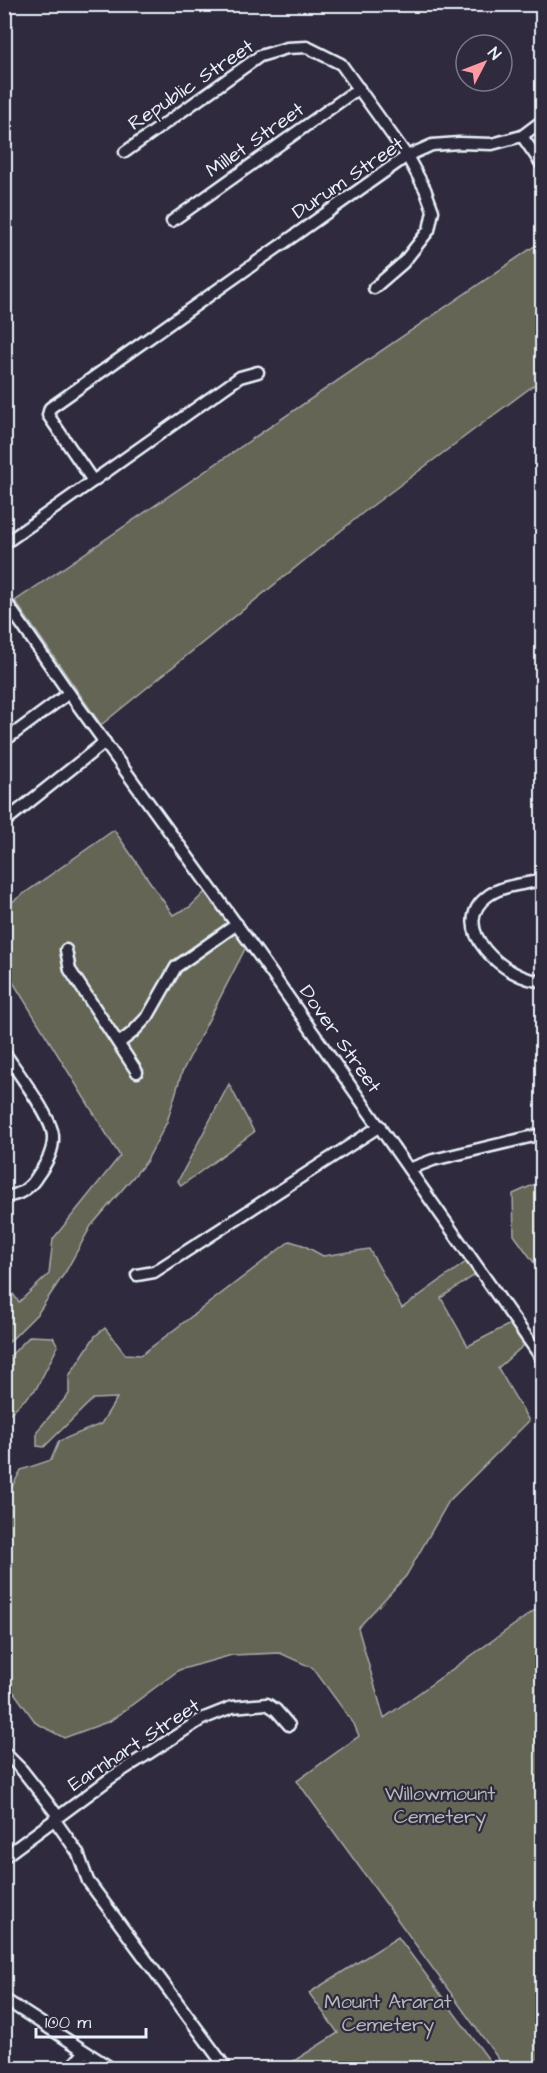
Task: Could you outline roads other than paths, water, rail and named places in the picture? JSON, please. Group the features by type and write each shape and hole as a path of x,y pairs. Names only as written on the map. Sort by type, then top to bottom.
{"street":[{"name":"Republic Street","path":"125,152 261,56 287,48 307,47 326,55 341,64 407,156 425,189 433,211 429,230 403,263 374,288"},
{"name":"Millet Street","path":"172,221 359,88"},
{"name":"Durum Street","path":"93,481 47,411 407,156 432,145 459,142 492,144 522,136 543,121"},
{"path":"522,136 543,165"},
{"path":"4,544 240,377 258,372"},
{"name":"Dover Street","path":"4,599 69,693 237,924 543,1359"},
{"path":"4,741 69,693"},
{"path":"4,822 105,742"},
{"path":"543,880 501,889 488,896 477,906 473,920 474,933 481,945 497,960 529,979 543,981"},
{"path":"119,1043 148,1016 176,966 237,924"},
{"path":"66,950 70,970 137,1072"},
{"path":"4,1052 48,1120 53,1135 50,1155 33,1184 18,1194 4,1196"},
{"path":"137,1275 154,1272 380,1126"},
{"path":"409,1170 432,1160 543,1134"},
{"name":"Earnhart Street","path":"4,1857 56,1817 202,1719 232,1707 267,1704 290,1725"},
{"path":"4,1752 22,1770 56,1817 78,1853 88,1881 226,2068"},
{"path":"4,2000 111,2068"},
{"path":"70,2068 85,2052"}],"park label":[{"name":"Willowmount Cemetery","path":"440,1806"},
{"name":"Mount Ararat Cemetery","path":"388,2014"}]}
